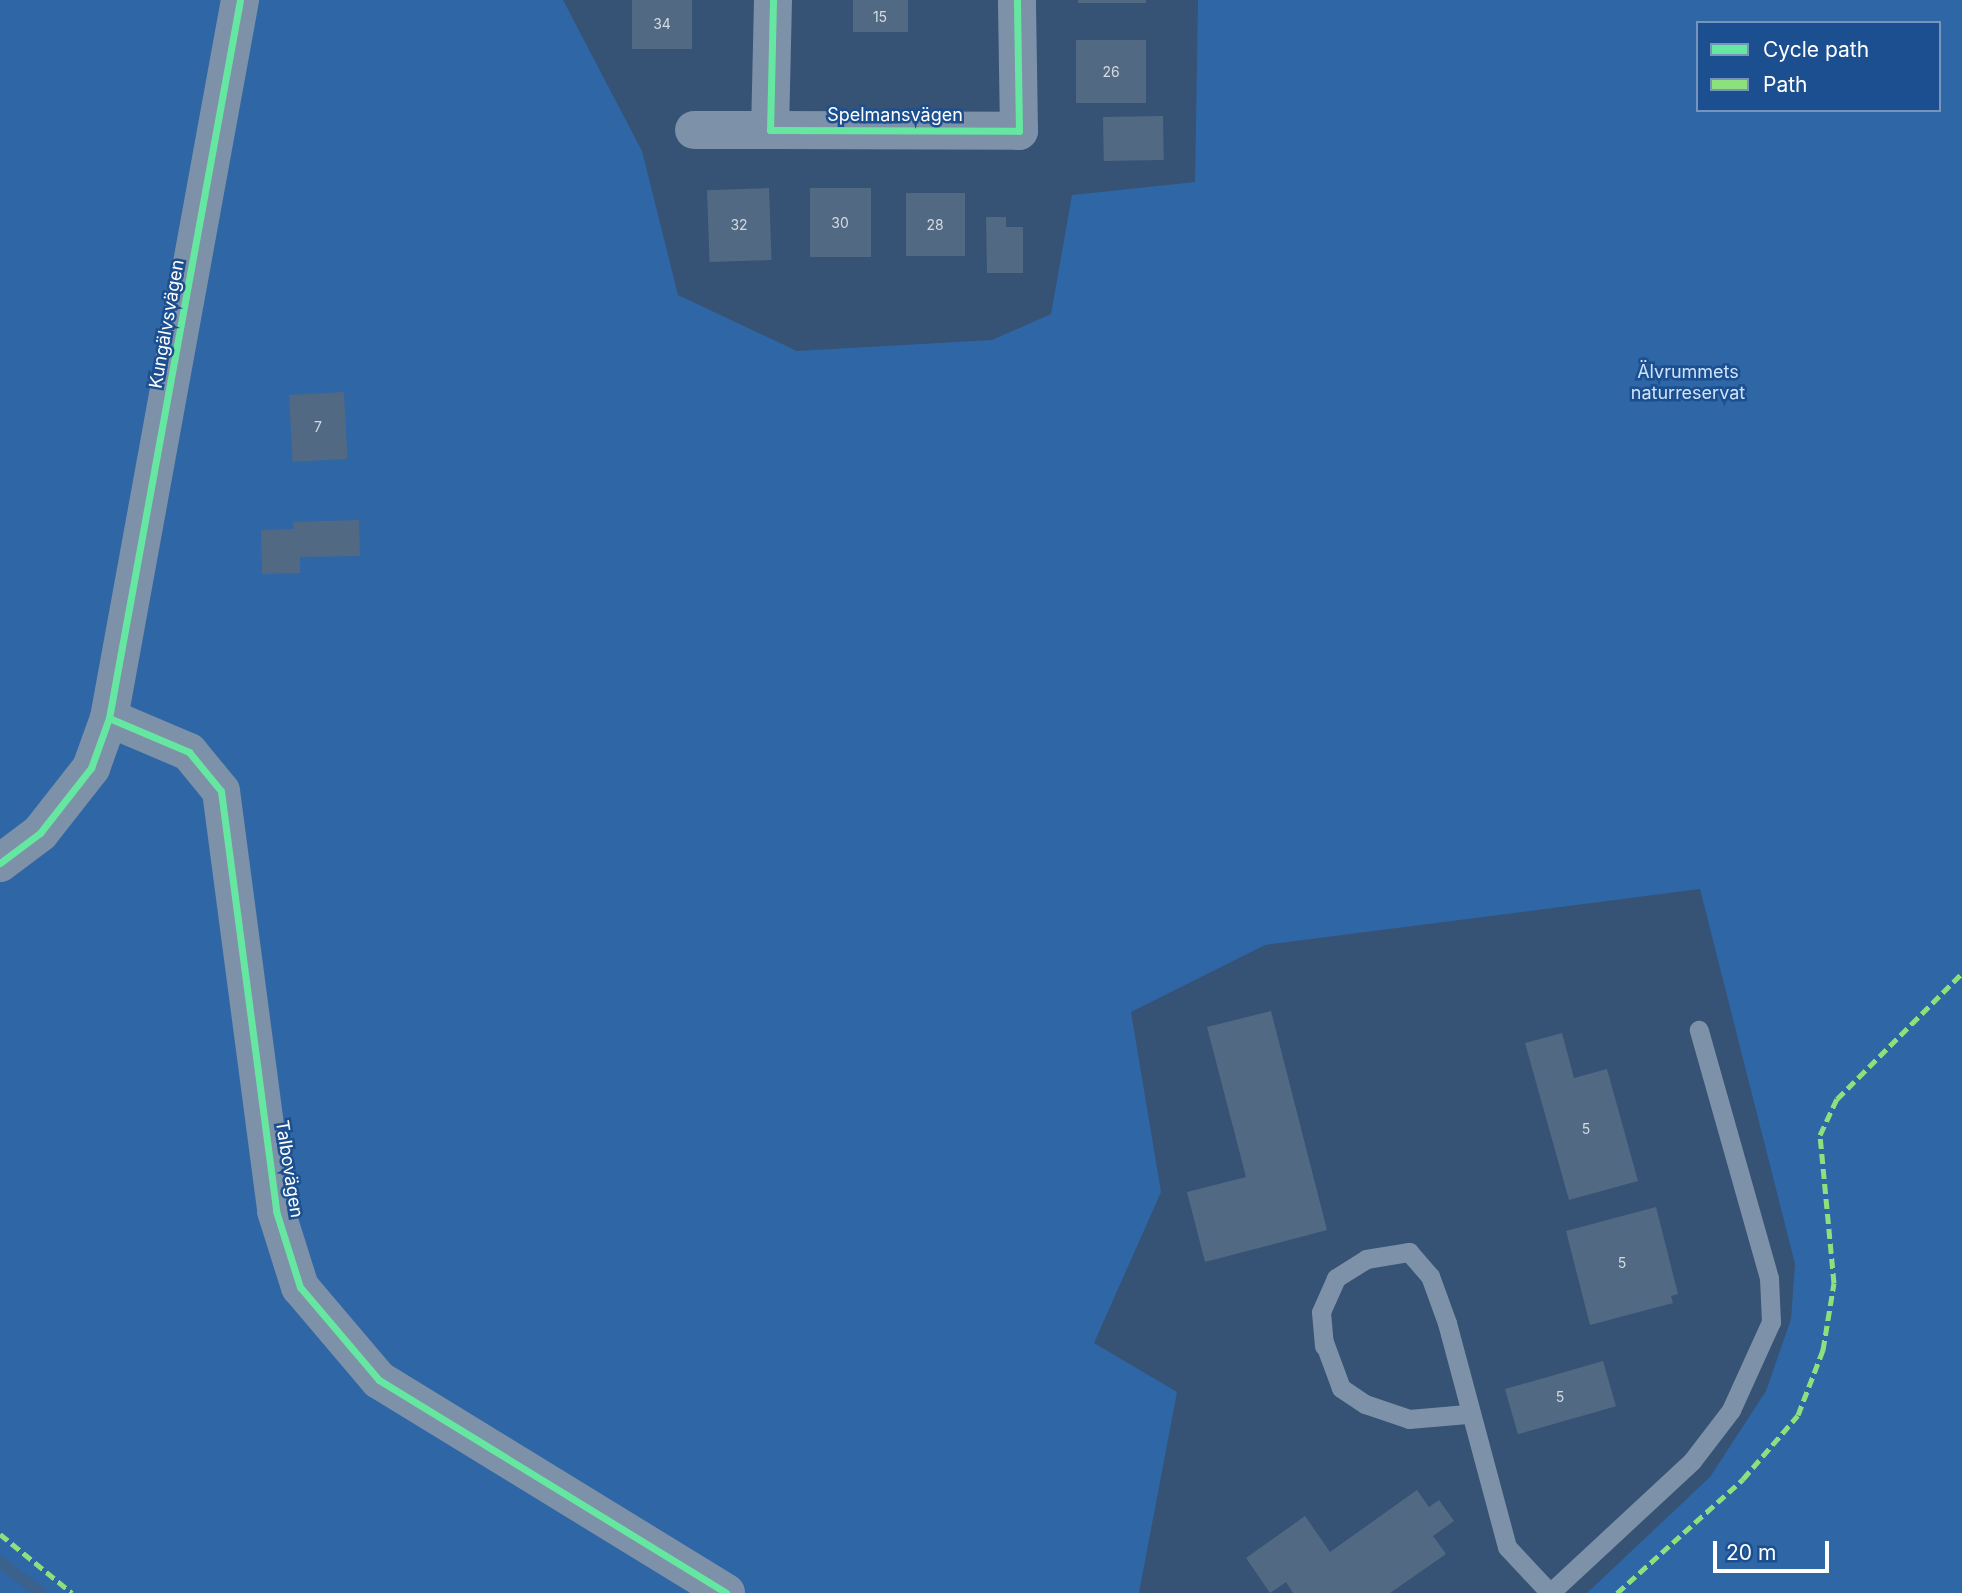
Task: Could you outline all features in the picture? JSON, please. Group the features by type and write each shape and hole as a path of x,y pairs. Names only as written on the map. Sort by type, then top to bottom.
{"street":[{"name":"Kungälvsvägen","path":"0,863 40,833 91,768 109,718 240,0"},
{"path":"770,130 773,0"},
{"name":"Spelmansvägen","path":"694,130 1019,131 1017,0"},
{"name":"Talbovägen","path":"109,718 189,752 221,791 276,1212 300,1287 379,1380 726,1593"}],"lane":[{"path":"1467,1414 1409,1419 1365,1404 1341,1388 1324,1344 1321,1312 1336,1278 1366,1259 1409,1252 1430,1276 1467,1414 1507,1547 1550,1593 1692,1461 1737,1400 1771,1322 1769,1278 1699,1030"}],"green space":[{"name":"Älvrummets naturreservat","path":"0,0 563,0 642,151 678,295 797,351 992,340 1051,314 1072,195 1195,182 1198,0 1962,0 1962,1593 1587,1593 1710,1477 1766,1391 1791,1319 1795,1264 1700,889 1265,945 1131,1012 1161,1192 1094,1343 1177,1392 1139,1593 0,1593"}],"building":[{"path":"632,0 692,0 692,49 632,49"},
{"path":"853,0 908,0 908,32 853,32"},
{"path":"1078,0 1146,0 1146,3 1078,3"},
{"path":"1076,40 1146,40 1146,103 1076,103"},
{"path":"1163,116 1164,160 1104,161 1103,117"},
{"path":"769,188 772,260 710,262 707,190"},
{"path":"810,188 871,188 871,257 810,257"},
{"path":"906,193 965,193 965,256 906,256"},
{"path":"986,217 1006,217 1006,227 1023,227 1023,273 987,273"},
{"path":"344,392 348,459 293,462 289,395"},
{"path":"359,520 360,556 300,557 300,573 262,574 261,530 294,529 293,522"},
{"path":"1271,1011 1327,1230 1205,1262 1187,1192 1246,1177 1207,1027"},
{"path":"1562,1033 1574,1078 1607,1069 1638,1181 1569,1200 1525,1043"},
{"path":"1656,1207 1678,1294 1671,1296 1673,1303 1590,1325 1566,1231"},
{"path":"1603,1361 1616,1406 1518,1434 1505,1389"},
{"path":"1417,1490 1429,1507 1439,1500 1454,1521 1433,1536 1446,1554 1390,1593 1293,1593 1286,1582 1270,1593 1246,1558 1305,1516 1330,1552"}],"waterway":[{"path":"0,1562 41,1593"}],"marked path":[{"path":"1617,1593 1743,1479 1798,1415 1823,1350 1834,1283 1820,1135 1837,1099 1962,973"},
{"path":"0,1534 72,1593"}],"cycle path":[{"path":"0,863 40,833 91,768 109,718 240,0"},
{"path":"773,0 770,130 1019,131 1017,0"},
{"path":"109,718 189,752 221,791 276,1211 300,1287 379,1380 726,1593"}]}
